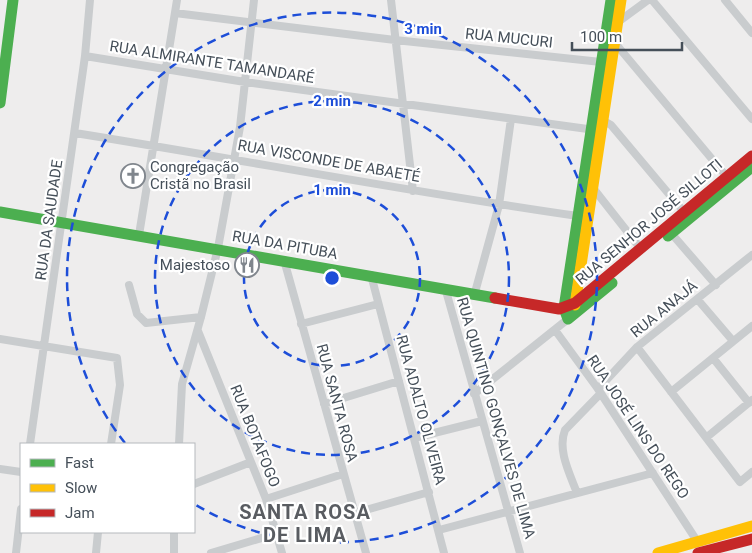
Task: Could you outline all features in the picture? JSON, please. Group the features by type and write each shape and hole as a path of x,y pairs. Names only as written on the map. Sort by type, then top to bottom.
{"street":[{"path":"0,103 13,0"},
{"name":"RUA DA SAUDADE","path":"30,443 75,133 90,0"},
{"path":"139,235 177,0"},
{"path":"179,443 182,384 198,331 218,248 234,158 254,0"},
{"path":"390,0 414,191"},
{"path":"474,394 555,330 570,311 593,188 601,62 611,0"},
{"path":"570,311 578,216 614,44 621,0"},
{"path":"618,22 648,0"},
{"path":"725,0 752,33"},
{"path":"656,1 752,118"},
{"name":"RUA MUCURI","path":"175,13 396,40 601,62"},
{"path":"614,44 727,177"},
{"name":"RUA ALMIRANTE TAMANDARÉ","path":"85,56 245,82 404,102 511,119 597,124"},
{"path":"474,296 499,205 511,119"},
{"path":"597,124 611,125 684,212"},
{"name":"RUA VISCONDE DE ABAETÉ","path":"75,133 234,158 414,191 578,216"},
{"name":"RUA SENHOR JOSÉ SILLOTI","path":"570,311 752,156"},
{"name":"RUA SENHOR JOSÉ SILLOTI","path":"570,311 752,167"},
{"path":"593,188 641,249"},
{"name":"RUA DA PITUBA","path":"0,212 218,248 371,275 446,291 570,311"},
{"path":"671,233 716,284"},
{"name":"RUA ANAJÁ","path":"577,494 565,458 562,437 564,430 637,347 752,255"},
{"name":"RUA SANTA ROSA","path":"284,260 342,474 355,512 364,553"},
{"name":"RUA ADALTO OLIVEIRA","path":"371,275 444,553"},
{"path":"129,285 137,314 146,323 201,318"},
{"name":"RUA QUINTINO GONÇALVES DE LIMA","path":"446,291 520,553"},
{"path":"698,300 733,341"},
{"path":"301,324 378,304"},
{"path":"671,392 752,326"},
{"name":"RUA JOSÉ LINS DO REGO","path":"555,330 653,473 698,547"},
{"name":"RUA BOTAFOGO","path":"198,331 266,499 282,553"},
{"path":"0,339 113,356 118,360 119,390 111,443"},
{"path":"637,347 740,482 752,472"},
{"path":"707,437 750,401 713,358"},
{"path":"324,404 399,381"},
{"path":"414,438 482,421"},
{"path":"195,484 251,462"},
{"path":"0,469 20,472"},
{"path":"439,530 653,473"},
{"path":"266,499 342,474"},
{"path":"355,512 429,492"},
{"path":"16,553 20,518"},
{"path":"698,547 752,526"},
{"path":"96,553 98,533"},
{"path":"174,533 174,553"},
{"path":"211,553 276,534"},
{"path":"658,553 752,539"}],"traffic: fast":[{"path":"0,103 13,0"},
{"path":"611,0 564,308 568,319 612,283"},
{"path":"668,236 752,167"},
{"path":"0,212 495,298"}],"traffic: slow":[{"path":"575,305 621,0"},
{"path":"658,553 752,526"}],"traffic: jam":[{"path":"495,298 559,309 575,303 752,156"},
{"path":"698,553 752,539"}],"place":[{"name":"Congregação Cristã no Brasil","path":"133,176"},
{"name":"Majestoso","path":"247,265"}],"district":[{"name":"SANTA ROSA DE LIMA","path":"305,524"}]}
